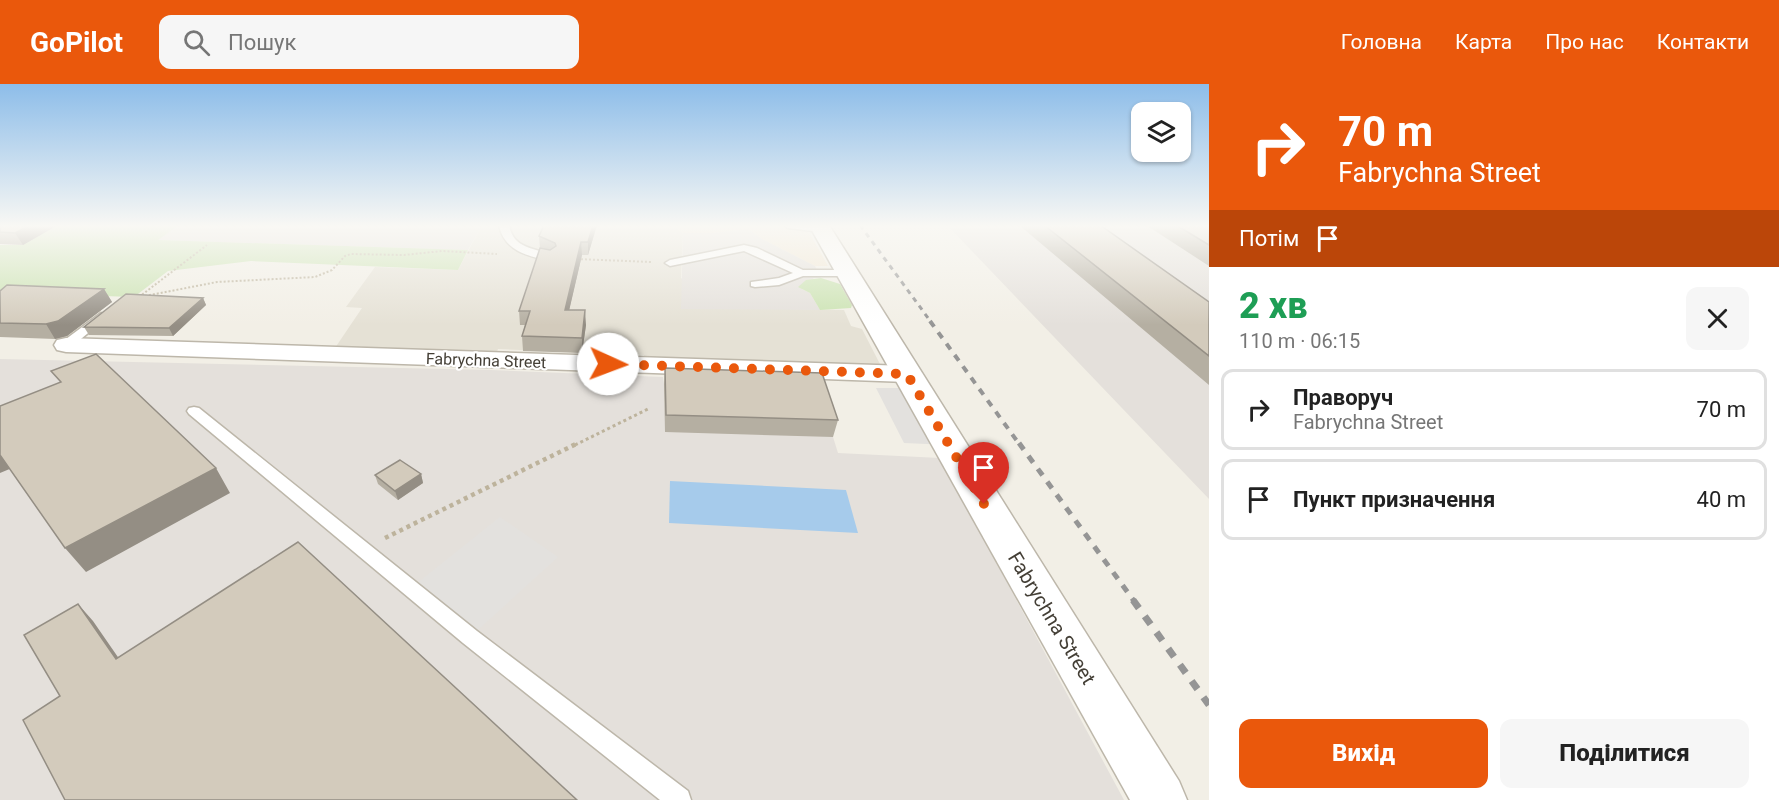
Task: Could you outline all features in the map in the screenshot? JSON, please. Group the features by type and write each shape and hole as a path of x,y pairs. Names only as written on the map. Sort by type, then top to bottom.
{"street":[{"name":"Fabrychna Street","path":"836,258 848,273 1160,800"},
{"name":"Fabrychna Street","path":"66,345 907,374"}],"lane":[{"path":"670,263 693,258"},
{"path":"771,258 801,273"},
{"path":"755,284 784,281 801,273 848,273"},
{"path":"66,345 123,300"},
{"path":"194,411 470,637 679,800"}],"path":[{"path":"139,297 189,258"},
{"path":"123,300 217,282 315,277 332,270 343,258"},
{"path":"559,258 670,263"},
{"path":"364,549 648,409"}],"shaded area":[{"path":"464,258 682,258 681,278 732,308 844,310 851,326 862,329 881,366 644,358 644,355 498,349 496,354 335,348 362,308 346,307 375,267 458,270"},
{"path":"682,258 800,258 815,266 821,278 814,278 802,289 810,293 820,310 681,309"},
{"path":"800,258 824,258 828,266 815,266"},
{"path":"979,258 1209,258 1209,499"},
{"path":"0,359 491,370 663,377 664,384 818,389 838,453 940,458 1124,800 0,800"},
{"path":"876,388 915,388 949,445 904,443"},
{"path":"500,517 558,557 470,637 411,588"}],"green space":[{"path":"0,258 464,258 458,270 251,261 168,271 134,297 43,294 0,315"},
{"path":"821,278 840,284 852,305 851,308 820,310 810,293 798,287 806,280"}],"water":[{"path":"670,481 846,490 858,533 669,523"}],"building":[{"path":"537,258 577,258 565,310 585,310 582,338 522,336 530,311 519,311"},
{"path":"1086,258 1147,258 1209,302 1209,356"},
{"path":"7,285 104,289 58,321 46,324 0,323 0,291"},
{"path":"126,294 203,298 169,328 84,327"},
{"path":"96,354 216,468 65,548 0,455 0,406 61,382 51,371"},
{"path":"665,368 822,373 838,420 666,415"},
{"path":"400,460 421,474 395,491 375,475"},
{"path":"298,542 577,800 65,800 23,720 60,696 24,635 78,604 116,659"}],"railway":[{"path":"884,258 931,322"},
{"path":"930,321 1020,445"},
{"path":"1019,443 1134,601"},
{"path":"1133,600 1209,705"}],"route":[{"path":"608,364 907,374 984,504"}]}
